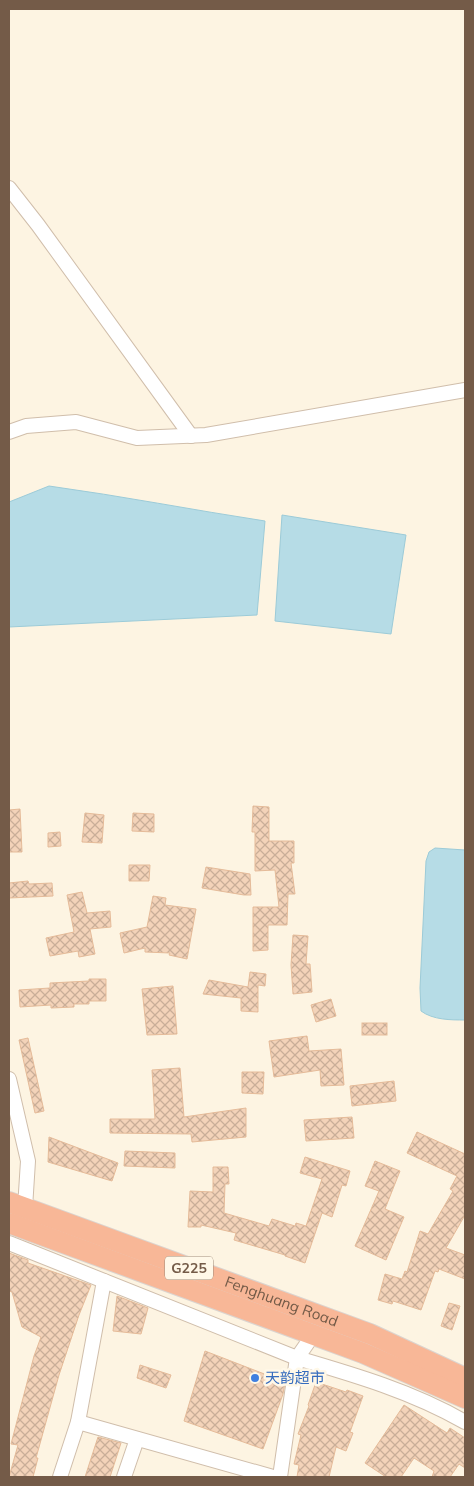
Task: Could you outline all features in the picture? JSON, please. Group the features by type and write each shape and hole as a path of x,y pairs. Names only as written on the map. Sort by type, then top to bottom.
{"highway":[{"name":"Fenghuang Road","path":"17,1205 370,1334 465,1378"},
{"name":"Fenghuang Road","path":"9,1223 363,1353 465,1398"}],"street":[{"path":"9,188 191,436"},
{"path":"9,432 26,426 76,422 137,438 206,435 465,390"},
{"path":"9,1079 28,1161 17,1205"},
{"path":"9,1243 297,1358 371,1380 441,1408 465,1422"},
{"path":"60,1477 78,1422 104,1281"},
{"path":"280,1477 297,1358 314,1335"},
{"path":"78,1422 273,1477"},
{"path":"124,1477 137,1439"}],"water":[{"path":"49,486 265,521 257,615 9,627 9,502"},
{"path":"282,515 406,535 391,634 275,621"},
{"path":"435,848 465,850 465,1020 437,1018 421,1011 420,988 426,861 429,852"}],"building":[{"path":"253,806 269,807 269,841 294,841 294,863 291,863 295,894 288,894 287,925 268,925 268,950 253,951 253,907 279,907 275,870 255,871 255,832 252,832"},
{"path":"20,809 22,852 9,852 9,810"},
{"path":"85,813 104,815 102,843 82,842"},
{"path":"133,813 154,814 154,832 132,831"},
{"path":"60,832 61,846 48,847 48,833"},
{"path":"129,865 150,865 149,881 129,881"},
{"path":"206,867 250,874 251,895 202,888"},
{"path":"28,881 29,884 52,883 53,896 9,898 9,883"},
{"path":"82,892 87,913 110,911 111,927 90,929 95,954 79,957 78,951 50,956 46,938 74,932 67,895"},
{"path":"153,896 166,898 165,905 196,909 187,959 169,955 170,953 145,952 145,948 124,953 120,933 147,927"},
{"path":"293,935 308,936 306,964 310,964 312,992 293,994 291,965"},
{"path":"250,972 266,974 265,986 258,985 258,1012 241,1011 241,998 203,994 209,980 248,987"},
{"path":"89,979 106,979 106,1001 89,1001 89,1004 74,1004 74,1007 51,1008 51,1005 20,1007 19,990 50,988 50,983 89,981"},
{"path":"173,986 177,1034 147,1035 142,989"},
{"path":"331,999 336,1016 316,1022 311,1005"},
{"path":"362,1023 387,1023 387,1035 362,1035"},
{"path":"307,1036 309,1051 341,1049 344,1085 321,1086 320,1070 274,1077 269,1041"},
{"path":"28,1038 44,1111 35,1113 19,1040"},
{"path":"180,1068 184,1117 246,1108 246,1137 192,1142 191,1134 110,1133 110,1119 155,1119 152,1070"},
{"path":"242,1072 264,1072 263,1094 242,1093"},
{"path":"394,1081 396,1101 352,1106 350,1086"},
{"path":"352,1117 354,1138 306,1141 304,1120"},
{"path":"417,1132 465,1154 465,1215 446,1248 465,1255 465,1279 439,1269 438,1272 435,1271 421,1310 393,1301 392,1304 378,1300 385,1274 402,1279 405,1271 407,1272 420,1231 428,1234 453,1191 450,1189 457,1176 407,1153"},
{"path":"49,1137 118,1163 112,1181 48,1162"},
{"path":"125,1151 175,1153 175,1168 124,1166"},
{"path":"305,1157 350,1171 346,1186 342,1185 332,1217 322,1213 305,1263 234,1240 236,1233 201,1225 201,1227 188,1227 190,1191 213,1192 213,1167 228,1167 229,1184 225,1184 224,1213 269,1226 272,1219 295,1226 296,1223 306,1226 322,1179 300,1173"},
{"path":"375,1161 400,1171 385,1209 404,1217 386,1260 355,1246 379,1191 365,1186"},
{"path":"9,1253 28,1260 28,1263 91,1285 59,1375 36,1458 38,1458 33,1477 9,1477 18,1445 11,1444 34,1356 41,1337 22,1327 12,1292 9,1291"},
{"path":"117,1296 148,1308 141,1334 113,1331"},
{"path":"449,1303 460,1306 452,1330 441,1326"},
{"path":"205,1351 285,1382 283,1394 263,1449 184,1421"},
{"path":"140,1365 171,1375 166,1388 137,1378"},
{"path":"316,1382 363,1396 350,1432 353,1433 346,1451 336,1447 329,1477 297,1477 299,1465 294,1464 301,1435 298,1434"},
{"path":"404,1405 447,1433 450,1428 465,1438 465,1468 459,1464 450,1477 432,1477 434,1471 414,1458 401,1477 386,1477 365,1463"},
{"path":"98,1437 121,1443 110,1477 85,1477"}],"place":[{"name":"天韵超市","path":"255,1378"}]}
